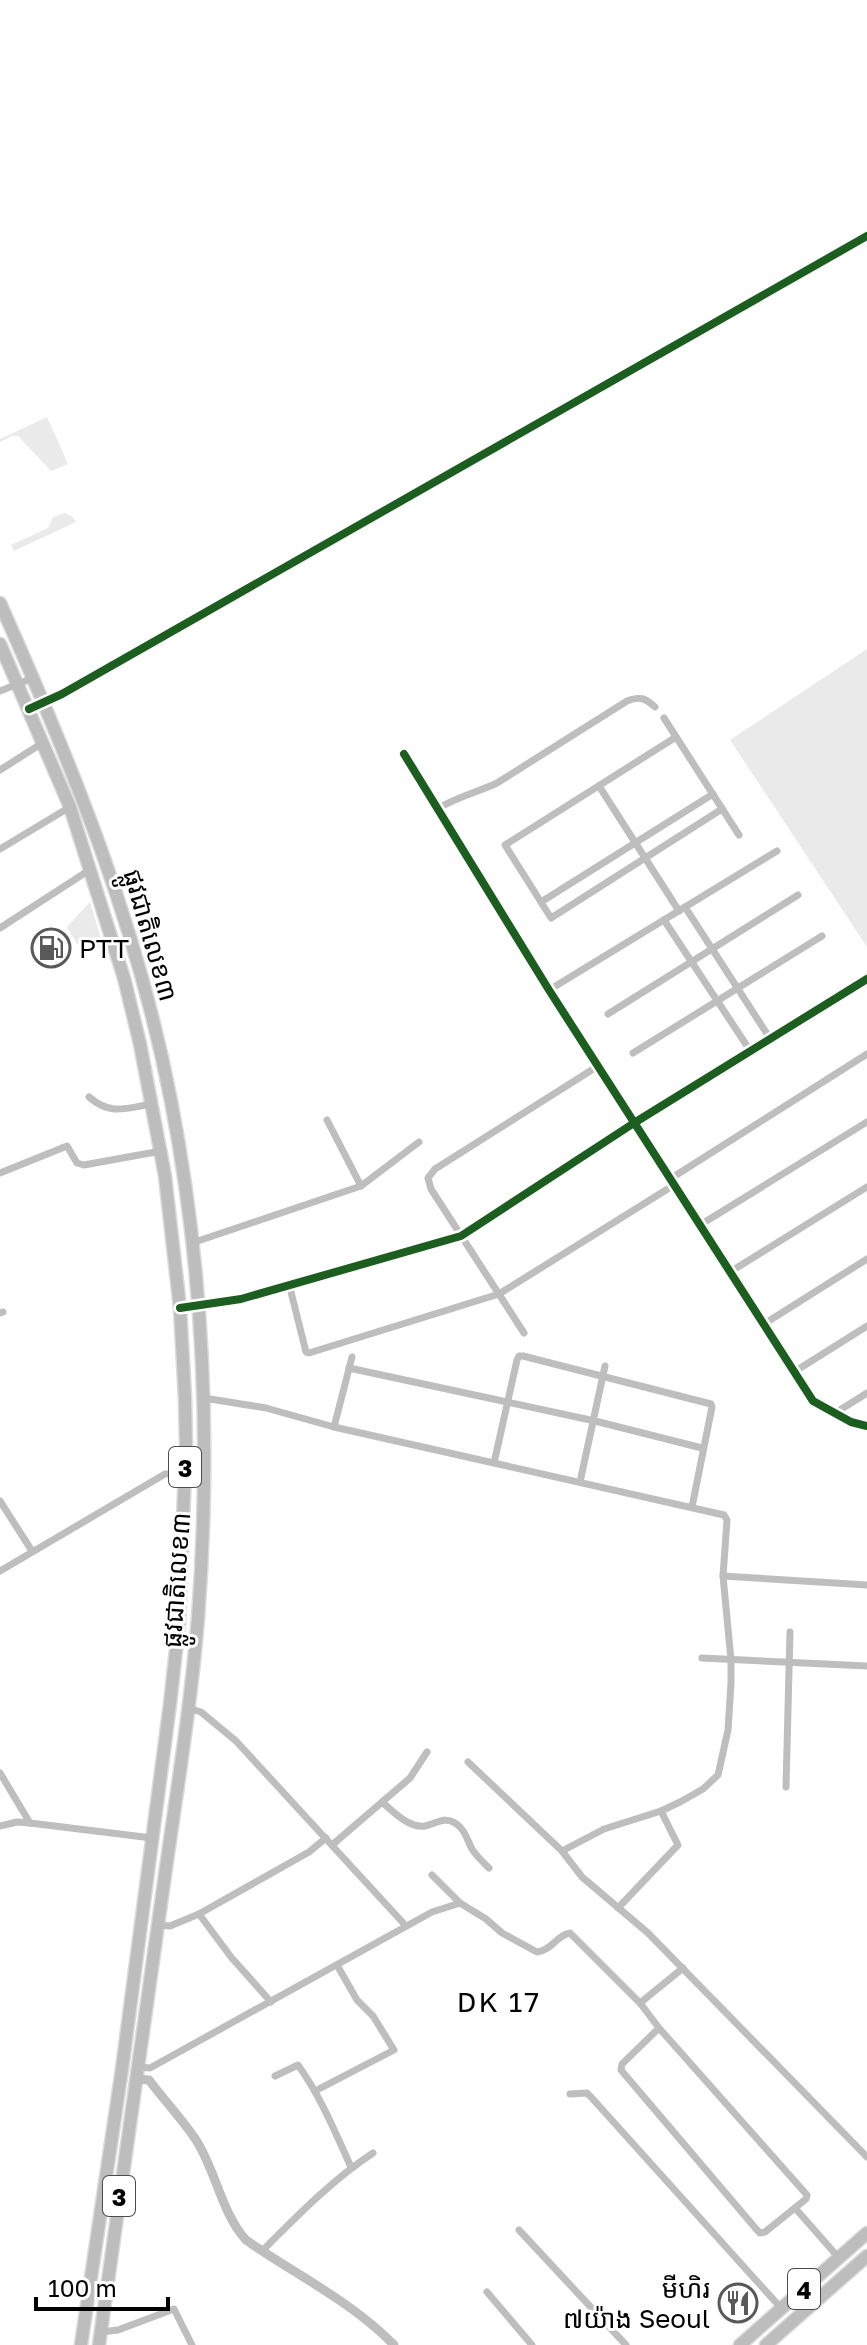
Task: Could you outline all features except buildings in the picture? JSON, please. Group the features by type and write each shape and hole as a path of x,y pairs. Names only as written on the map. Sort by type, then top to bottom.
{"highway":[{"name":"ផ្លូវជាតិលេខ៣","path":"0,603 101,845 140,971 171,1101 192,1243 204,1398 205,1475 198,1608 187,1708 159,1925 144,2073 100,2338"},
{"name":"ផ្លូវជាតិលេខ៣","path":"0,644 70,807 124,978 161,1151 180,1308 185,1398 179,1623 122,2069 81,2345"},
{"name":"4","path":"740,2345 867,2233"},
{"name":"4","path":"766,2345 867,2256"}],"street":[{"path":"29,709 114,665 867,236"},
{"path":"0,691 33,678"},
{"path":"439,808 453,799 497,783 627,701 645,699 655,707"},
{"path":"664,718 739,835"},
{"path":"676,737 505,845 551,918 722,809"},
{"path":"0,770 44,742"},
{"path":"404,754 549,990 813,1401 851,1422 867,1426"},
{"path":"599,786 771,1040"},
{"path":"541,902 713,794"},
{"path":"0,849 70,807"},
{"path":"549,990 777,851"},
{"path":"0,928 91,869"},
{"path":"608,1014 798,895"},
{"path":"664,920 751,1052"},
{"path":"633,1053 822,936"},
{"path":"180,1308 241,1299 461,1236 634,1123 867,979"},
{"path":"289,1284 306,1352 309,1353 499,1294 867,1054"},
{"path":"524,1333 431,1189 428,1178 435,1169 598,1066"},
{"path":"89,1097 101,1108 112,1111 152,1104"},
{"path":"327,1120 361,1186"},
{"path":"700,1225 867,1122"},
{"path":"192,1243 361,1186 419,1142"},
{"path":"0,1173 67,1146 77,1163 84,1165 161,1151"},
{"path":"730,1272 867,1187"},
{"path":"764,1324 867,1259"},
{"path":"794,1372 867,1326"},
{"path":"494,1463 519,1356 711,1404 692,1507"},
{"path":"334,1427 352,1357"},
{"path":"580,1482 605,1366"},
{"path":"349,1368 595,1421 702,1448"},
{"path":"835,1413 867,1393"},
{"path":"204,1398 266,1408 334,1427 727,1517 723,1576 731,1660 728,1730 718,1775 703,1789 661,1811 604,1829 562,1851"},
{"path":"0,1571 165,1474 185,1473"},
{"path":"0,1501 32,1551"},
{"path":"723,1576 867,1585"},
{"path":"786,1787 790,1632"},
{"path":"702,1658 867,1666"},
{"path":"187,1708 201,1712 236,1741 406,1926"},
{"path":"159,1925 170,1926 199,1914 329,1842 410,1778 427,1752"},
{"path":"468,1762 562,1851 582,1877 648,1933 867,2157"},
{"path":"0,1773 30,1823"},
{"path":"382,1802 414,1825 424,1827 442,1820 452,1821 489,1868"},
{"path":"618,1908 678,1845 661,1811"},
{"path":"0,1826 30,1823 152,1838"},
{"path":"432,1875 460,1903 502,1933 537,1952 548,1949 563,1935 570,1933 640,2003 805,2191 806,2199 765,2232 760,2233 621,2070 622,2064 659,2028"},
{"path":"394,2345 352,2308 262,2251 234,2227 196,2140 144,2073 432,1912 460,1903"},
{"path":"199,1914 231,1957 271,2002"},
{"path":"315,2091 394,2050 373,2016 357,2000 337,1965"},
{"path":"640,2003 683,1968"},
{"path":"275,2076 298,2065 329,2114 351,2167"},
{"path":"570,2094 587,2093 591,2097 781,2308"},
{"path":"262,2251 351,2167 373,2153"},
{"path":"795,2208 839,2258"},
{"path":"519,2230 626,2345"},
{"path":"487,2292 532,2345"},
{"path":"100,2338 174,2309 192,2345"}],"shaded area":[{"path":"47,417 68,464 51,471 18,436 0,442 0,439"},
{"path":"65,513 76,522 14,551 11,545 48,528 53,517"},
{"path":"867,649 867,947 730,740"},
{"path":"90,902 104,948 77,944 67,927"}],"cycle path":[{"path":"29,709 62,694 867,236"},
{"path":"404,754 549,990 813,1401 851,1422 867,1426"},
{"path":"180,1308 241,1299 461,1236 634,1123 867,979"}],"place":[{"name":"PTT","path":"51,948"},
{"name":"មីហិរ ៧យ៉ាង Seoul","path":"738,2303"}],"district":[{"name":"DK 17","path":"499,2001"}]}
